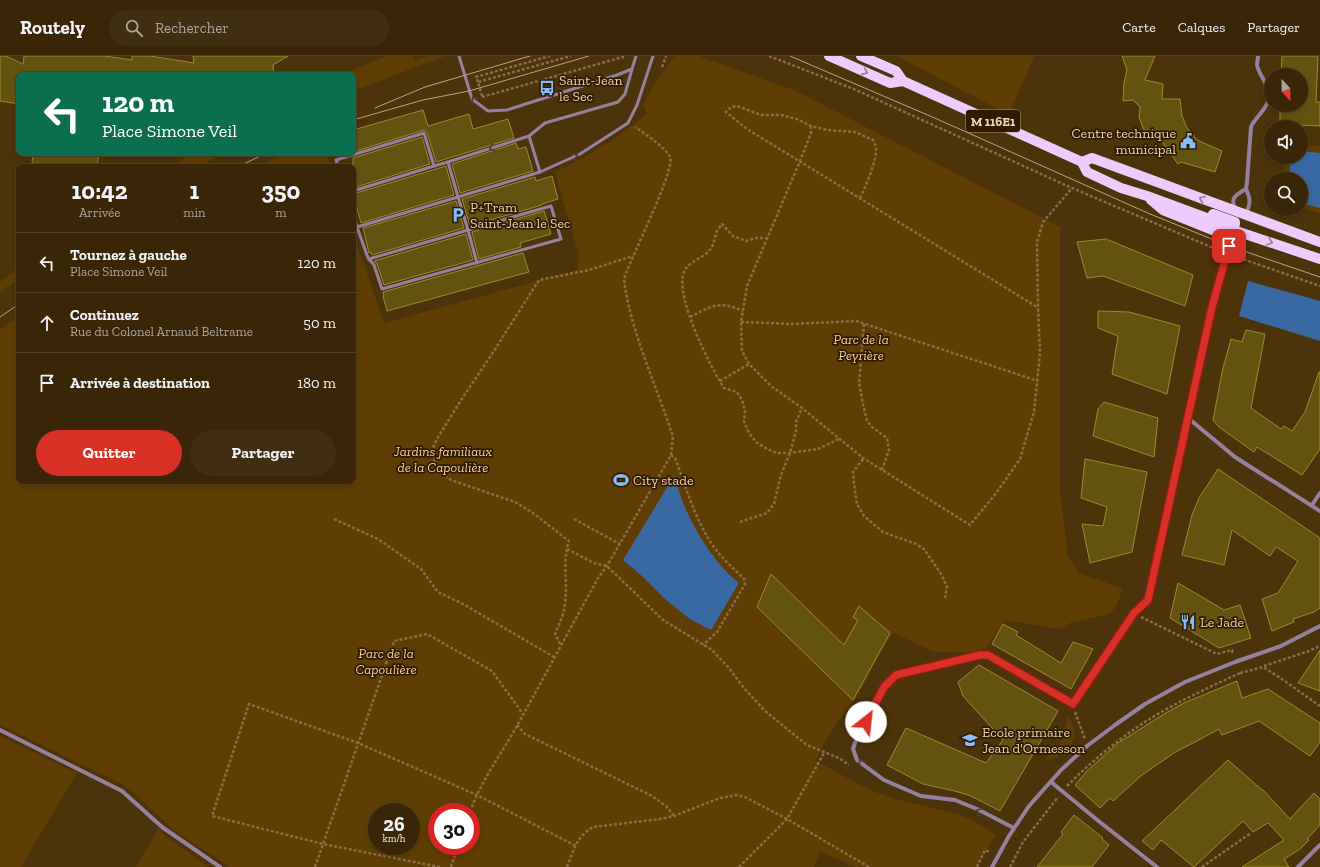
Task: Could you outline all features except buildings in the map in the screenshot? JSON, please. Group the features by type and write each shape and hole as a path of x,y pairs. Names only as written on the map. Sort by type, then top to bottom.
{"main road":[{"name":"M 116E1","path":"829,56 890,83 903,81"},
{"name":"M 116E1","path":"862,56 896,72 903,81 1082,162 1087,172 1121,188 1212,220 1320,242"},
{"name":"M 116E1","path":"1082,162 1092,158 1235,224 1320,248"},
{"name":"M 116E1","path":"1121,188 1146,190 1235,224 1320,259"}],"street":[{"path":"1235,224 1246,211 1250,203 1250,198 1246,189 1251,127 1253,122 1259,117 1269,99 1268,90 1257,66 1258,56"},
{"path":"1014,828 977,809 955,800 921,796 884,780 857,760 853,749 856,740 884,687 896,675 980,655 988,655 1073,704 1134,613 1148,600 1212,307 1235,224 1233,200 1238,194 1246,189"},
{"path":"1188,418 1235,457 1320,511"},
{"path":"1312,505 1320,493"},
{"path":"992,867 1014,828 1029,806 1061,770 1115,724 1145,704 1199,675 1281,646 1320,626"},
{"path":"0,730 122,791 162,828 220,867"},
{"path":"1051,782 1158,867"},
{"path":"1298,867 1320,845"}],"lane":[{"path":"459,56 472,99 488,111 507,110 595,83 632,69"},
{"path":"356,190 529,136 545,123 618,102 625,94 636,56"},
{"path":"357,227 540,172 580,154 628,123 637,106 653,56"},
{"path":"356,154 424,133 434,166"},
{"path":"529,136 540,172"},
{"path":"337,164 336,160 349,156"},
{"path":"448,162 477,262"},
{"path":"356,224 369,259 374,265 382,289 561,239 551,206 369,259"}],"path":[{"path":"482,97 476,77 550,56"},
{"path":"478,82 571,56"},
{"path":"472,99 623,58 623,56"},
{"path":"662,67 666,56"},
{"path":"769,56 856,90 1154,224 1253,264 1320,286"},
{"path":"860,198 864,192 875,158 876,149 873,140 855,132 827,130 811,126 797,119 781,115 761,115 737,106 732,107 726,112 747,129 1038,307"},
{"path":"473,803 476,795 517,725 560,645 598,578 608,566 670,455 673,436 645,358 625,289 624,279 662,189 671,163 670,156 653,140 628,123"},
{"path":"811,126 811,133 800,161 747,286 741,322 742,351 749,364 771,386 802,408 863,458 970,524 997,492 1020,459 1034,412 1038,381 1040,353 1037,242 1043,222 1072,188"},
{"path":"768,238 756,238 746,242 733,236 722,224 717,231 714,243 707,253 698,258 684,272 682,285 690,317 702,345 724,388 737,392 742,400 745,412 744,422 749,433 756,442 777,453 790,453 818,449 839,439"},
{"path":"560,645 555,633 562,618 565,602 565,560 569,541 533,512 515,502 451,480 440,471 434,461 432,448 463,397 539,280 589,270 633,256"},
{"path":"690,317 715,305 723,304 743,311"},
{"path":"741,322 792,324 856,321 1038,381"},
{"path":"864,324 859,383 867,421 872,427 887,438 888,450 882,470"},
{"path":"720,381 749,364"},
{"path":"740,522 767,513 774,504 781,475 790,453 796,431 796,422 802,408"},
{"path":"670,455 675,458 698,520 708,539 726,562 744,579 745,584 716,632 703,645"},
{"path":"863,458 853,472 853,478 857,504 864,516 883,532 916,544 924,549 941,574 947,588 945,598"},
{"path":"334,519 378,539 422,569 438,592 463,604 554,657"},
{"path":"574,519 620,544"},
{"path":"567,549 594,563 608,566 663,620 712,650 765,711 807,745 839,758 851,766 857,760"},
{"path":"1134,613 1217,654 1232,650 1240,673"},
{"path":"315,867 394,641 427,634 492,671 523,714"},
{"path":"1010,867 1023,842 1062,791 1119,740 1162,711 1195,694 1240,673 1263,667 1320,646"},
{"path":"1263,667 1286,681 1298,692 1320,706"},
{"path":"440,867 323,844 212,816 249,704 358,743 476,795 576,846"},
{"path":"1073,704 1076,718 1088,746"},
{"path":"517,725 525,734 652,796 666,806 674,816"},
{"path":"739,867 787,819 824,753"},
{"path":"567,867 580,838 584,832 593,827 674,816 720,798 736,795 745,797 787,819 869,867"},
{"path":"1202,867 1251,833"},
{"path":"451,867 455,855"}],"green space":[{"path":"387,56 412,56 415,61 427,56 445,56 356,90 356,72 348,72"},
{"path":"676,56 699,56 796,91 1060,227 1060,490 1068,556 1079,573 1123,589 1116,606 1110,614 1072,622 1060,629 1005,620 986,648 977,652 933,652 894,633 853,702 828,737 816,761 872,791 895,799 959,814 988,829 996,835 976,867 856,867 820,852 814,867 230,867 174,830 126,786 0,725 0,330 16,318 16,484 356,484 356,241 384,323 577,270 579,256 555,172 580,160 603,146 647,114 643,104 673,58"},
{"path":"897,56 1034,56 1009,115"},
{"path":"1308,145 1320,146 1320,213 1308,210 1308,172 1282,172 1284,164 1308,164"},
{"path":"189,156 218,156 204,164 175,164"},
{"path":"279,156 327,156 330,164 262,164"},
{"path":"16,270 16,280 0,293 0,282"},
{"path":"1068,716 1074,732 1073,741 1066,750 1048,762 1046,759 1063,739"},
{"path":"0,736 77,773 21,867 0,867"},
{"path":"158,829 166,837 209,867 136,867"}],"water":[{"path":"1308,152 1320,153 1320,208 1308,205 1308,172 1290,172 1290,164 1308,164"},
{"path":"1248,281 1320,301 1320,341 1239,316"},
{"path":"674,476 686,509 704,542 723,569 739,583 711,630 690,619 665,599 642,576 623,560"}],"tram line":[{"path":"375,108 425,87 530,56"},
{"path":"356,119 423,100 469,91 589,56"},
{"path":"790,56 937,119 1150,214 1229,246 1320,277"},
{"path":"243,164 261,156"},
{"path":"0,317 16,306"}],"place":[{"name":"Saint-Jean le Sec","path":"547,88"},
{"name":"Centre technique municipal","path":"1188,141"},
{"name":"P+Tram Saint-Jean le Sec","path":"458,215"},
{"name":"City stade","path":"621,480"},
{"name":"Le Jade","path":"1188,622"},
{"name":"Ecole primaire Jean d'Ormesson","path":"970,740"}],"route":[{"path":"866,722 884,687 896,675 980,655 988,655 1073,704 1134,613 1148,600 1212,307 1229,246"}],"park label":[{"name":"Parc de la Peyrière","path":"861,348"},
{"name":"Jardins familiaux de la Capoulière","path":"443,460"},
{"name":"Parc de la Capoulière","path":"386,662"}]}
